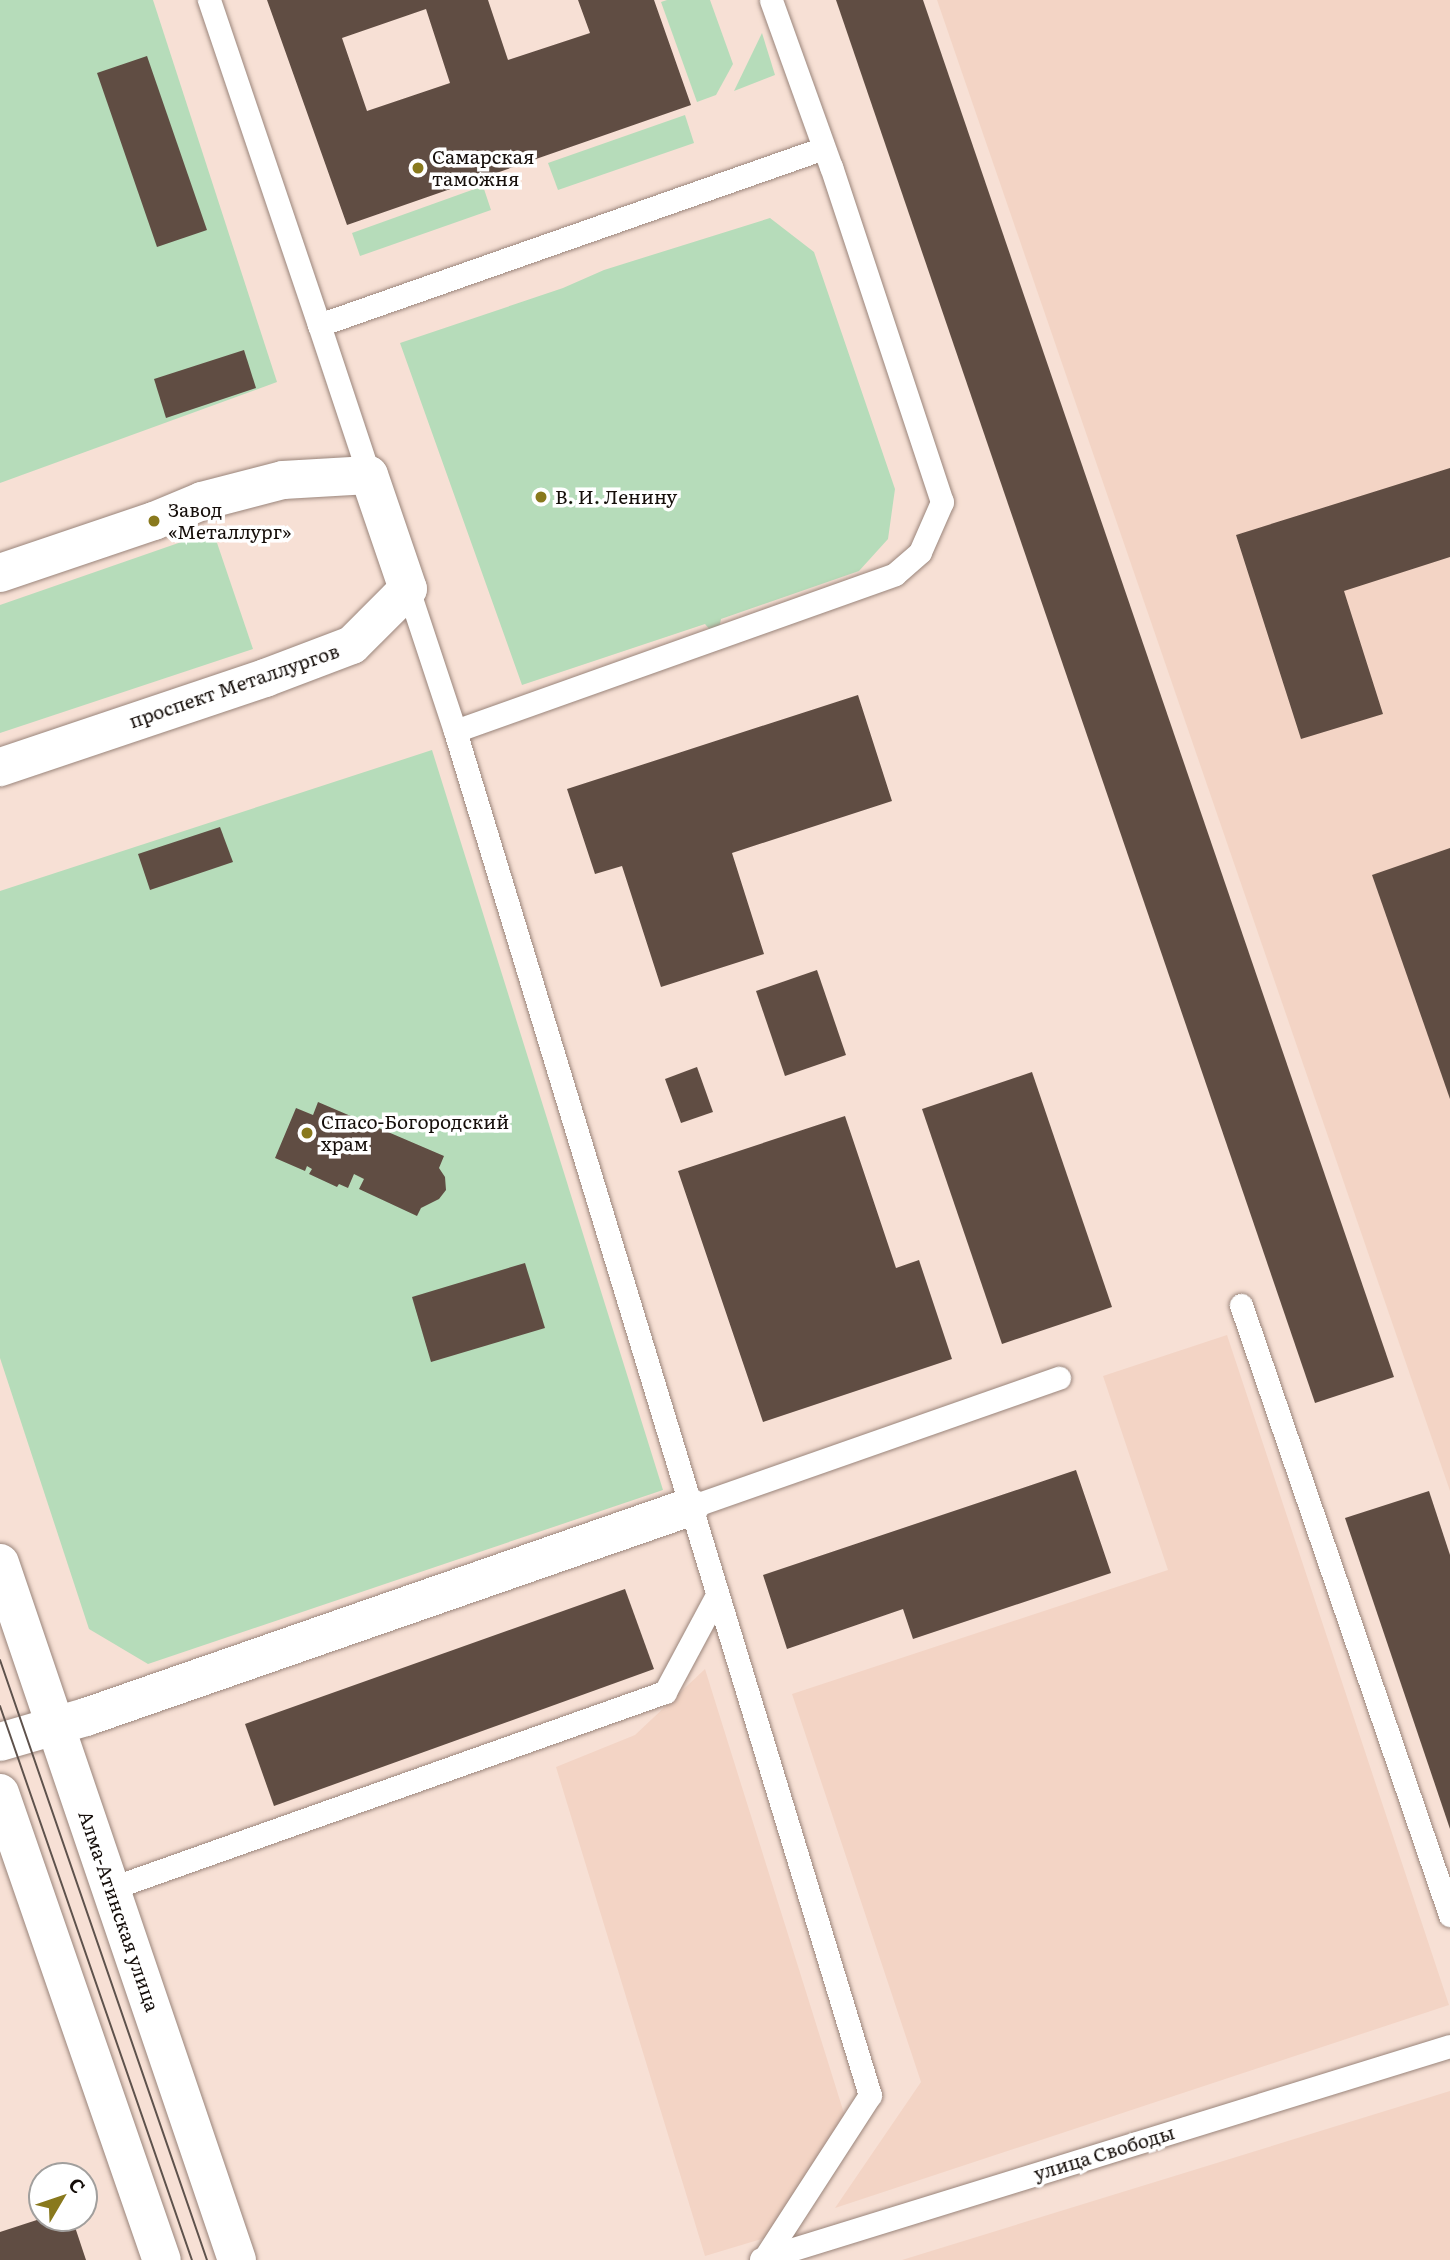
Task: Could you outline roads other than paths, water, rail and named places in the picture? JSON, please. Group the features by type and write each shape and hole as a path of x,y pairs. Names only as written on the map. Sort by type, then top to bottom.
{"street":[{"path":"0,573 154,521 202,501 283,480 369,475 408,589"},
{"name":"проспект Металлургов","path":"0,767 265,678 352,645 408,589"},
{"path":"0,1742 57,1726 690,1507"},
{"name":"Алма-Атинская улица","path":"0,1563 237,2260"},
{"path":"0,1793 162,2260"}],"lane":[{"path":"209,0 369,475"},
{"path":"455,731 895,574 920,552 942,502 824,148 771,0"},
{"path":"319,325 824,148"},
{"path":"408,589 455,731 870,2095 761,2259"},
{"path":"1241,1305 1450,1915"},
{"path":"690,1507 1059,1378"},
{"path":"112,1888 665,1692 717,1595"},
{"name":"улица Свободы","path":"761,2259 1450,2046"}],"tram line":[{"path":"0,1660 207,2260"},
{"path":"0,1706 192,2260"}],"place":[{"name":"Самарская таможня","path":"418,168"},
{"name":"В. И. Ленину","path":"541,497"},
{"name":"Завод «Металлург»","path":"154,521"},
{"name":"Спасо-Богородский храм","path":"307,1133"}]}
